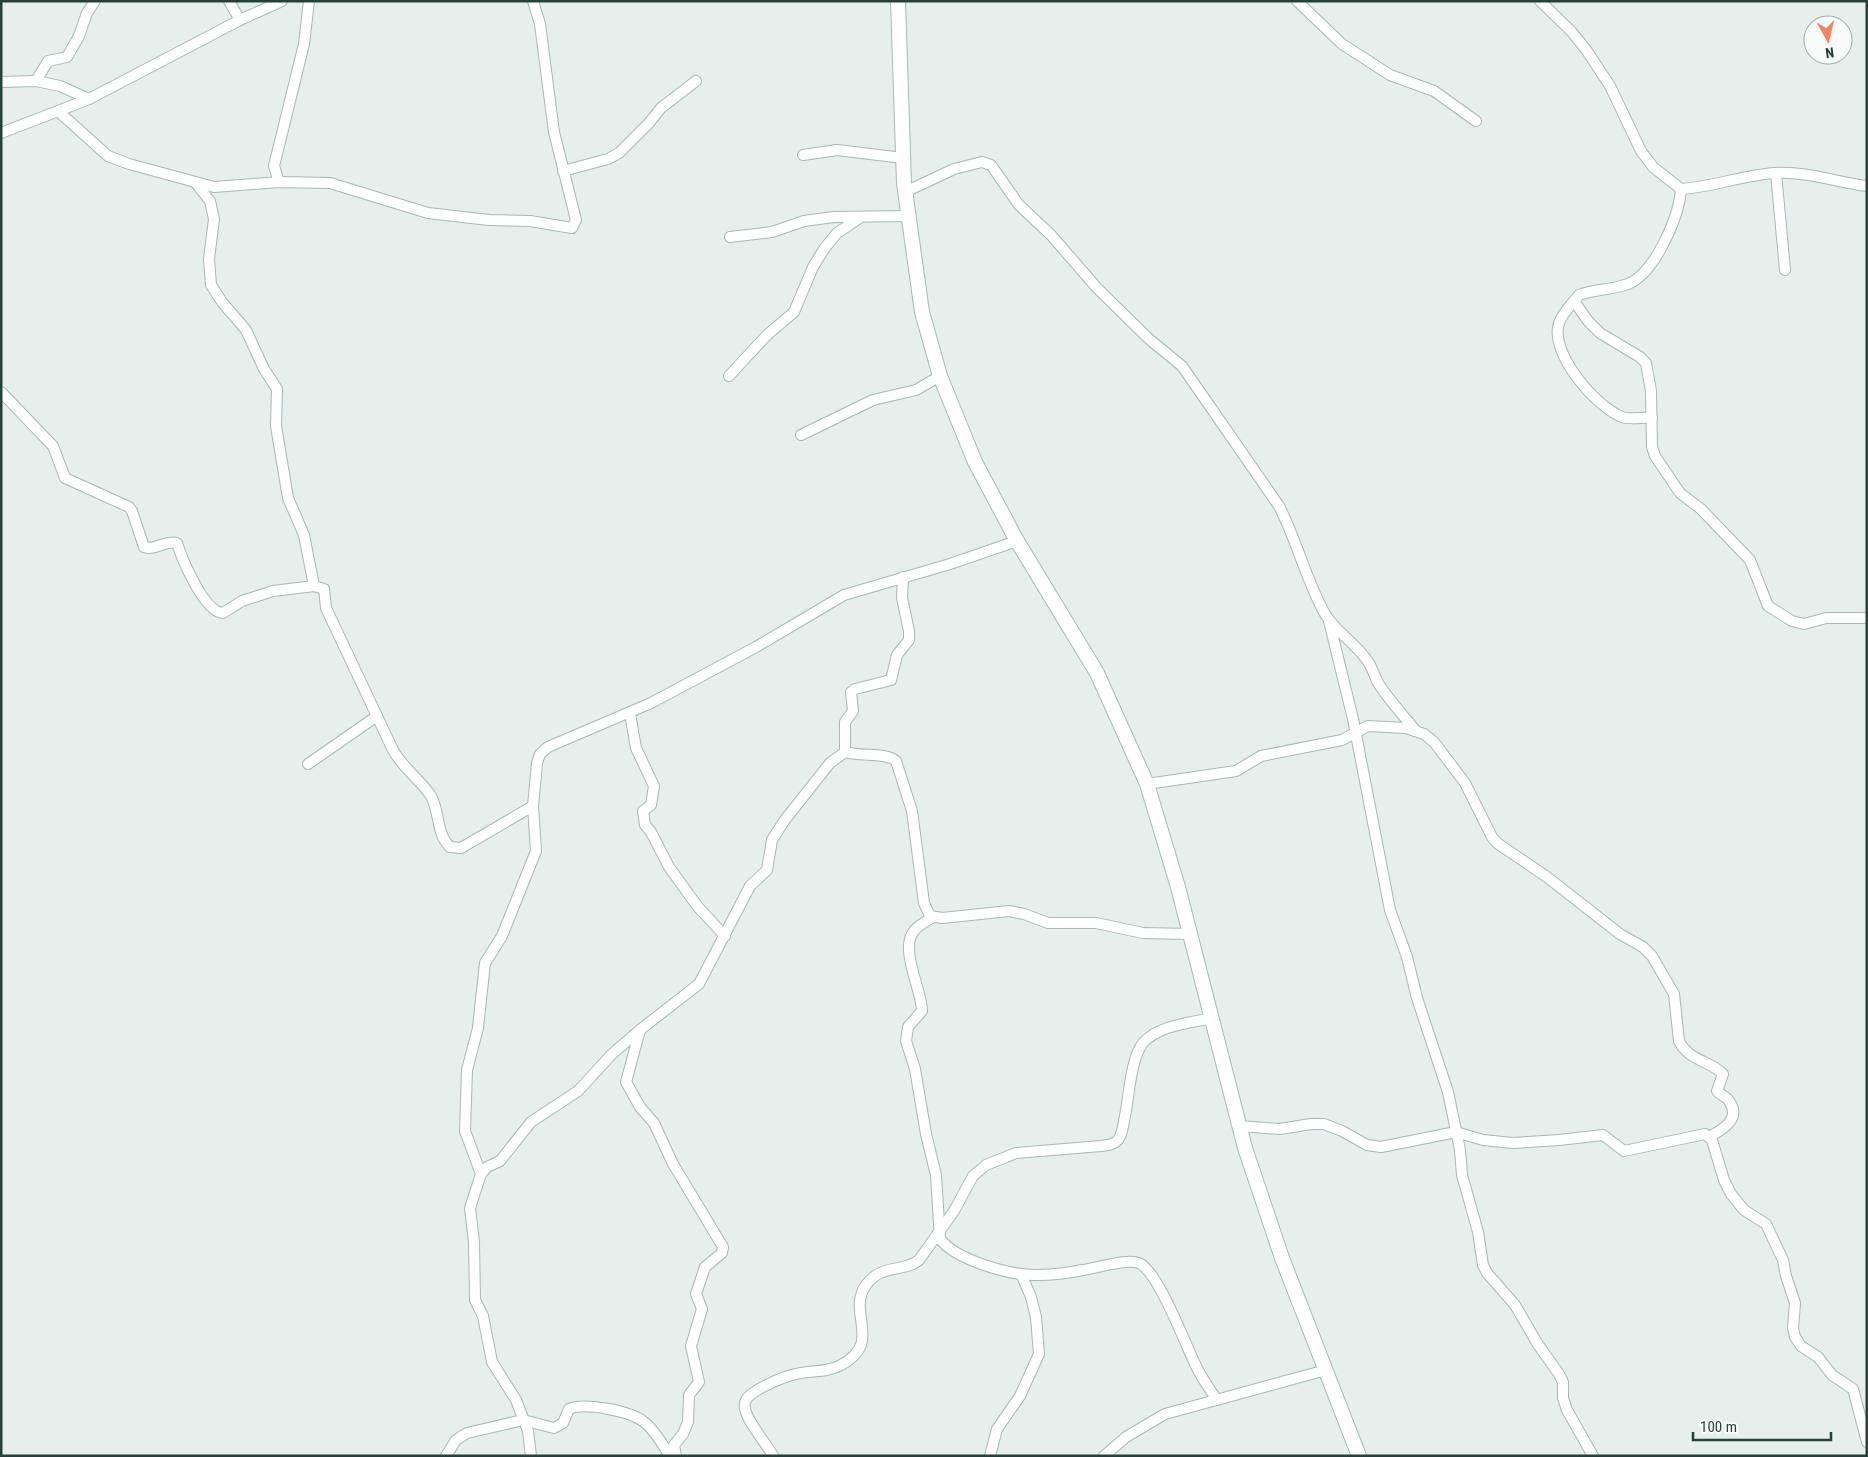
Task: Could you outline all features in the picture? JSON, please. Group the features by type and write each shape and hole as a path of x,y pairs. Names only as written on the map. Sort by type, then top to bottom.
{"main road":[{"path":"898,1 905,192 922,312 940,376 975,462 1017,541 1097,672 1147,784 1190,934 1239,1126 1282,1258 1326,1370 1356,1454"}],"street":[{"path":"36,81 48,61 64,59 70,53 79,36 85,18 95,1"},
{"path":"229,1 240,20"},
{"path":"1,133 89,99 240,20 282,1"},
{"path":"279,182 274,166 304,44 309,1"},
{"path":"58,111 108,156 129,164 214,187 279,182 335,184 428,213 489,220 530,221 568,228 574,227 576,220 554,132 540,24 532,1"},
{"path":"1297,1 1342,44 1390,75 1434,91 1476,121"},
{"path":"1540,1 1571,31 1587,51 1610,86 1641,151 1653,166 1681,189 1704,188 1738,179 1776,173 1807,175 1867,186"},
{"path":"1,82 36,81 60,86 89,99"},
{"path":"563,171 619,153 651,121 661,108 696,81"},
{"path":"803,155 837,150 903,158"},
{"path":"905,192 954,169 982,162 990,165 1019,205 1051,235 1097,288 1149,339 1182,366 1279,506 1290,526 1308,580 1329,621 1356,733 1390,910 1407,957 1420,1007 1448,1092 1460,1150 1462,1174 1478,1232 1484,1270 1515,1305 1537,1343 1560,1374 1563,1382 1563,1398 1567,1410 1593,1456"},
{"path":"1776,173 1785,270"},
{"path":"195,182 210,201 214,219 209,259 211,285 222,302 246,330 264,369 277,389 276,426 288,498 304,535 314,586"},
{"path":"1652,418 1624,418 1614,414 1574,375 1558,332 1559,322 1579,295 1628,284 1640,275 1672,228 1680,203 1681,189"},
{"path":"730,237 772,232 804,221 834,217 908,216"},
{"path":"729,376 767,335 794,312 813,267 824,249 837,233 861,217"},
{"path":"1574,301 1588,321 1600,333 1640,356 1646,363 1651,391 1652,446 1655,456 1680,493 1701,509 1750,560 1768,606 1792,621 1804,624 1826,618 1867,618"},
{"path":"801,435 873,400 916,390 940,376"},
{"path":"1,392 48,439 56,452 65,478 103,497 124,504 132,511 144,547 150,549 163,544 177,543 197,587 214,610 223,613 246,599 273,591 314,586 324,589 326,608 377,716 398,759 431,796 442,835 450,847 462,848 533,806"},
{"path":"481,1174 465,1131 467,1070 478,1028 483,968 502,936 536,851 533,806 537,763 546,749 630,714 756,647 844,595 950,564 1017,541"},
{"path":"845,752 845,722 853,711 850,692 891,680 897,655 909,640 902,598 903,577"},
{"path":"1329,621 1351,640 1368,661 1377,681 1391,702 1416,731 1434,742 1455,769 1474,799 1497,844 1546,877 1620,934 1643,947 1652,956 1674,994 1679,1041 1692,1057 1723,1074 1717,1091 1728,1099 1732,1106 1732,1116 1724,1129 1709,1137"},
{"path":"630,714 636,748 654,786 652,805 644,810 645,825 653,835 669,867 698,907 725,936"},
{"path":"308,764 377,716"},
{"path":"1147,784 1236,771 1261,756 1328,743 1356,733 1368,726 1416,731"},
{"path":"845,752 861,756 889,756 896,761 912,811 926,912 933,917"},
{"path":"531,1456 529,1437 524,1420 516,1400 492,1362 483,1316 475,1300 474,1242 470,1208 481,1174 487,1167 500,1161 531,1122 584,1086 612,1054 699,984 750,886 767,870 772,840 784,820 830,763 845,752"},
{"path":"1190,934 1143,933 1096,923 1048,924 1024,914 1009,911 933,917 914,930 910,936 909,948 922,1011 908,1027 906,1041 916,1069 926,1134 936,1175 939,1232 945,1245 982,1264 1021,1274 1038,1275 1082,1270 1130,1261 1139,1263 1155,1280 1197,1368 1217,1400"},
{"path":"773,1456 746,1415 744,1407 746,1400 754,1392 790,1376 840,1366 854,1356 861,1346 863,1334 860,1298 866,1284 889,1268 912,1265 954,1211 973,1176 986,1165 1016,1153 1112,1144 1122,1133 1136,1055 1144,1042 1155,1034 1174,1026 1212,1018"},
{"path":"641,1029 626,1082 640,1107 654,1123 673,1164 723,1247 722,1253 705,1266 696,1291 702,1310 692,1346 699,1382 689,1395 688,1422 683,1434 674,1445 676,1456"},
{"path":"1239,1126 1280,1128 1324,1124 1342,1131 1367,1145 1381,1147 1456,1132 1483,1140 1513,1143 1602,1135 1624,1152 1701,1134 1709,1137 1712,1140 1724,1180 1731,1194 1744,1210 1766,1224 1784,1260 1786,1276 1796,1303 1793,1328 1795,1337 1801,1346 1818,1357 1832,1375 1853,1389 1867,1442"},
{"path":"990,1456 998,1429 1020,1396 1039,1354 1036,1317 1031,1297 1021,1274"},
{"path":"1104,1456 1126,1438 1165,1414 1326,1370"},
{"path":"446,1456 456,1440 467,1433 524,1420 554,1428 563,1423 569,1409 578,1406 620,1412 645,1422 670,1456"}]}
